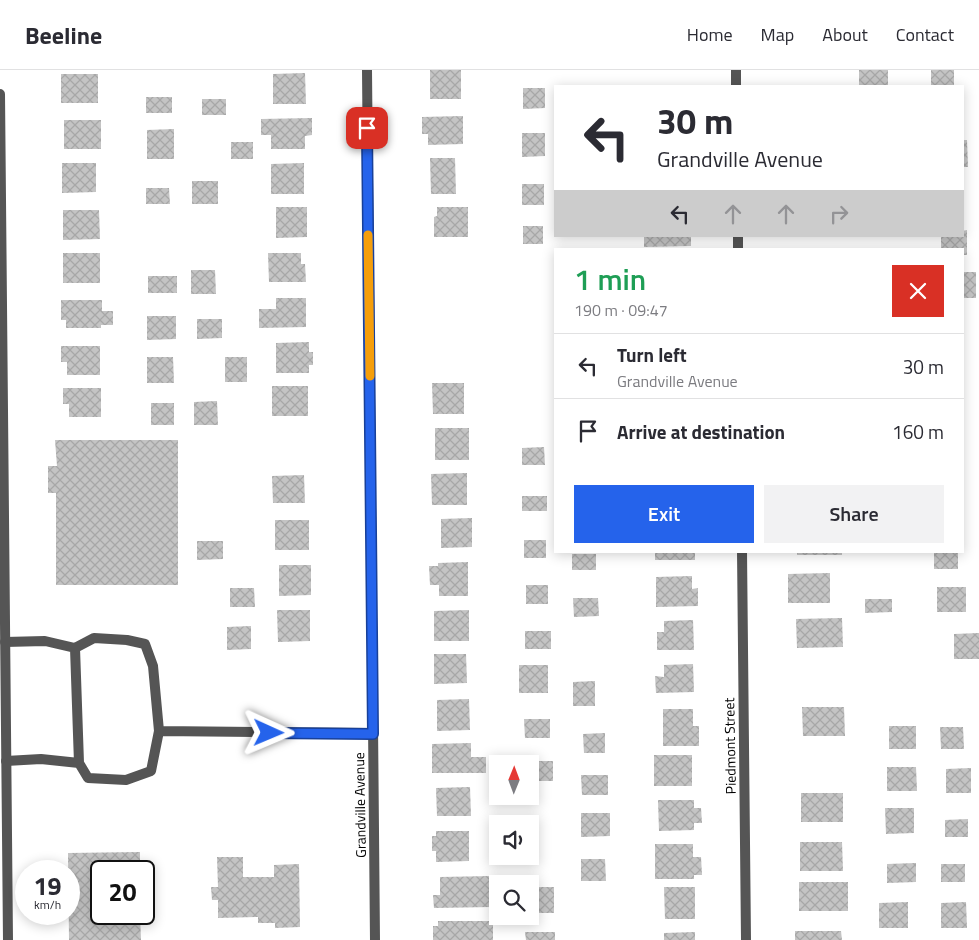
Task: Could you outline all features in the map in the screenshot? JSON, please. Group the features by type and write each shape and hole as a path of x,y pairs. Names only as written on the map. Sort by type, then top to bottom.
{"street":[{"name":"Grandville Avenue","path":"367,70 376,940"},
{"path":"736,70 736,85"},
{"path":"0,94 8,940"},
{"name":"Piedmont Street","path":"742,553 746,940"},
{"path":"5,642 45,641 75,648 94,638 127,640 145,644 153,666 159,731 151,771 126,780 88,778 79,763 75,648"},
{"path":"159,731 373,734"},
{"path":"6,760 79,763"}],"building":[{"path":"430,70 461,70 461,99 430,99"},
{"path":"859,70 888,70 888,85 859,85"},
{"path":"931,70 954,70 954,85 931,85"},
{"path":"305,73 306,104 273,104 273,74"},
{"path":"61,74 98,74 98,103 61,103"},
{"path":"523,88 545,88 545,108 523,109"},
{"path":"146,97 172,97 172,113 146,113"},
{"path":"202,99 226,99 226,115 202,115"},
{"path":"463,116 463,144 428,145 428,134 422,134 422,117"},
{"path":"312,118 312,135 305,136 305,149 271,149 271,135 261,135 261,119"},
{"path":"64,120 101,120 101,149 64,149"},
{"path":"174,129 174,159 147,159 147,130"},
{"path":"522,133 545,133 545,156 522,157"},
{"path":"964,140 967,140 968,167 964,167"},
{"path":"231,142 253,142 253,159 231,159"},
{"path":"430,158 455,158 456,194 431,194"},
{"path":"62,163 96,163 96,192 62,193"},
{"path":"304,163 304,194 271,194 271,164"},
{"path":"192,181 218,181 218,204 192,204"},
{"path":"522,184 544,184 544,205 522,205"},
{"path":"146,188 169,188 170,204 146,204"},
{"path":"276,207 307,207 307,237 276,238"},
{"path":"437,207 468,207 468,237 434,237 434,217 437,216"},
{"path":"63,210 99,210 100,239 63,240"},
{"path":"523,226 543,226 543,244 523,244"},
{"path":"967,230 967,255 964,255 964,248 941,248 941,237 964,237 964,231"},
{"path":"644,237 691,237 691,246 644,247"},
{"path":"63,253 100,253 100,283 63,283"},
{"path":"268,253 301,253 301,264 305,264 306,282 269,282"},
{"path":"191,270 215,270 216,294 191,294"},
{"path":"964,272 976,272 976,298 964,298"},
{"path":"148,276 177,276 177,293 148,293"},
{"path":"276,298 306,298 306,327 259,328 259,309 276,309"},
{"path":"61,300 102,300 102,311 113,311 113,325 101,325 101,328 66,328 66,320 61,320"},
{"path":"147,316 176,316 176,339 147,340"},
{"path":"197,319 222,319 222,338 197,339"},
{"path":"309,342 309,352 313,352 313,365 309,365 309,373 276,373 276,343"},
{"path":"61,346 100,346 100,375 67,375 67,362 61,362"},
{"path":"147,357 173,357 174,383 147,383"},
{"path":"225,357 247,357 247,382 225,382"},
{"path":"432,383 464,383 464,414 433,414"},
{"path":"272,386 308,386 308,416 272,416"},
{"path":"63,388 101,388 101,417 69,417 69,404 63,404"},
{"path":"217,401 218,425 194,425 194,402"},
{"path":"151,403 174,403 174,425 151,425"},
{"path":"435,428 469,428 469,460 435,460"},
{"path":"55,440 178,440 178,585 56,585 56,493 48,493 48,466 57,466"},
{"path":"544,447 545,465 522,465 522,448"},
{"path":"467,473 467,505 432,505 431,474"},
{"path":"304,475 305,503 273,503 272,476"},
{"path":"522,496 547,496 547,511 522,511"},
{"path":"472,518 472,547 441,548 441,519"},
{"path":"275,520 309,520 309,550 275,550"},
{"path":"524,540 546,540 546,558 524,558"},
{"path":"197,541 223,541 223,559 197,560"},
{"path":"655,553 695,553 695,560 655,560"},
{"path":"797,553 842,553 842,555 797,555"},
{"path":"934,553 958,553 958,569 934,569"},
{"path":"572,554 596,554 596,570 572,570"},
{"path":"468,562 468,596 439,596 439,585 430,585 429,566 438,566 438,563"},
{"path":"279,565 311,565 311,595 279,596"},
{"path":"830,573 830,603 788,603 788,574"},
{"path":"692,576 692,589 698,588 698,606 656,607 656,577"},
{"path":"526,585 548,585 548,604 526,604"},
{"path":"937,587 966,587 966,612 937,612"},
{"path":"230,588 254,588 255,607 230,607"},
{"path":"573,598 598,598 599,616 574,617"},
{"path":"865,599 892,599 892,612 865,613"},
{"path":"277,610 310,610 310,641 278,642"},
{"path":"469,610 469,641 434,641 434,611"},
{"path":"842,618 843,647 797,648 796,619"},
{"path":"693,620 694,650 657,650 657,632 664,632 664,621"},
{"path":"251,626 251,649 227,650 227,627"},
{"path":"525,631 551,631 551,649 525,649"},
{"path":"979,633 979,659 954,659 954,634"},
{"path":"434,654 466,654 467,683 434,684"},
{"path":"693,664 694,692 656,693 655,676 664,677 664,665"},
{"path":"519,665 548,665 548,693 519,693"},
{"path":"595,681 595,706 573,706 573,682"},
{"path":"469,699 470,730 437,731 437,700"},
{"path":"802,707 844,707 845,736 803,736"},
{"path":"663,709 693,709 693,726 699,726 699,746 663,746"},
{"path":"524,719 550,719 550,738 525,738"},
{"path":"889,726 916,726 916,749 889,749"},
{"path":"940,727 963,727 964,749 941,749"},
{"path":"605,733 605,753 584,753 583,734"},
{"path":"471,743 471,757 486,757 486,773 432,773 432,744"},
{"path":"654,755 692,755 692,786 654,786"},
{"path":"539,761 553,761 553,781 539,781"},
{"path":"887,767 916,767 917,791 887,791"},
{"path":"971,768 971,793 946,793 946,769"},
{"path":"581,775 608,775 608,795 582,795"},
{"path":"470,787 471,816 437,816 436,788"},
{"path":"801,793 843,793 843,822 801,822"},
{"path":"658,800 694,800 694,808 701,808 702,823 694,823 694,830 659,831"},
{"path":"885,808 914,808 914,833 886,834"},
{"path":"581,813 610,813 610,836 581,837"},
{"path":"968,819 968,837 945,837 945,820"},
{"path":"436,831 469,831 469,861 436,862 436,851 432,851 432,836 436,836"},
{"path":"800,842 842,842 843,871 800,871"},
{"path":"655,844 693,844 693,857 701,857 702,875 694,875 694,879 655,879"},
{"path":"140,852 140,860 90,860 90,925 140,925 141,940 69,940 69,925 80,925 80,860 68,860 68,853"},
{"path":"217,857 243,857 243,877 274,877 274,865 299,864 300,927 275,928 275,923 258,923 258,917 218,918 218,900 212,900 211,887 218,887"},
{"path":"581,859 605,859 606,881 581,881"},
{"path":"916,863 916,882 887,883 887,864"},
{"path":"941,864 965,864 965,882 941,882"},
{"path":"489,876 489,907 434,908 433,895 440,895 440,877"},
{"path":"799,882 848,882 848,911 799,911"},
{"path":"539,887 554,887 554,913 539,913"},
{"path":"664,887 695,887 695,919 665,919"},
{"path":"908,902 908,928 879,928 879,903"},
{"path":"966,902 967,928 941,928 941,903"},
{"path":"438,921 489,921 489,925 493,925 493,940 433,940 433,926 438,926"},
{"path":"795,931 841,931 842,940 795,940"},
{"path":"525,932 555,932 555,940 526,940"},
{"path":"695,932 695,940 664,940 664,933"}],"slow traffic":[{"path":"368,235 370,376"}],"route":[{"path":"269,733 373,734 367,128"}]}
